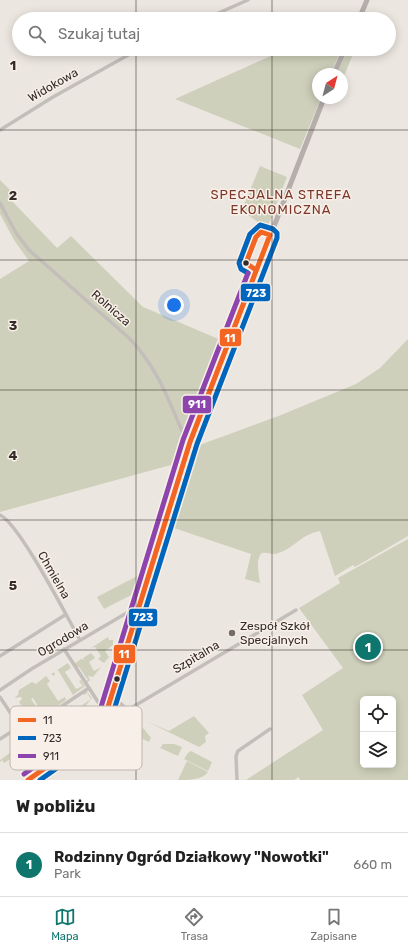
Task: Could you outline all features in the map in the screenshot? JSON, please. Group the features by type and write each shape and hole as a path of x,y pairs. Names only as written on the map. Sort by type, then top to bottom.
{"street":[{"path":"221,12 248,0"},
{"path":"362,12 367,0"},
{"name":"Widokowa","path":"0,130 53,97 126,56"},
{"path":"337,68 342,56"},
{"path":"109,706 190,442 322,104"},
{"name":"Rolnicza","path":"0,203 16,233 29,250 144,352 163,386 185,438 190,442"},
{"name":"Chmielna","path":"0,515 8,521 34,559 80,640"},
{"name":"Szpitalna","path":"135,706 296,610"},
{"name":"Ogrodowa","path":"0,690 130,611 138,611"},
{"path":"0,656 65,615"},
{"path":"64,650 98,702 120,703 123,706"},
{"path":"62,706 89,688"},
{"path":"0,697 10,713"},
{"path":"237,780 236,756 238,751 270,729"},
{"path":"0,740 10,733"},
{"name":"Szpitalna","path":"28,780 42,770"}],"green space":[{"path":"270,56 338,56 334,68 312,68 312,104 319,104 300,149 175,99"},
{"path":"345,56 352,56 347,68 340,68"},
{"path":"260,166 287,177 268,226 260,224 242,210"},
{"path":"0,180 17,197 12,201 57,248 71,236 143,307 228,343 186,450 281,415 356,384 380,368 408,339 408,536 355,567 353,565 335,576 320,531 307,535 281,552 275,554 262,553 258,563 260,583 245,579 251,554 171,527 191,459 181,462 178,468 178,463 0,512 0,279 29,261 14,240 0,214"},
{"path":"408,539 408,780 300,780 299,777 294,780 246,780 323,730 302,695 343,668 299,608 340,583 338,578"},
{"path":"145,572 137,592 104,609 97,597"},
{"path":"108,637 109,640 113,640 113,645 105,651 109,657 104,663 98,659 101,656 95,647 91,648"},
{"path":"91,653 95,658 89,662 94,671 101,667 93,677 88,676 90,680 88,682 85,681 88,680 79,667 76,668 74,664 81,659 84,660 83,658"},
{"path":"68,663 71,668 65,672 76,689 83,686 79,681 81,680 85,686 73,695 58,670 54,672"},
{"path":"46,676 50,681 47,684 58,701 65,697 66,700 57,706 38,706 33,698 31,699 36,706 22,706 19,702 22,699 21,697 14,698 18,695 19,690 32,682 36,684"},
{"path":"86,691 92,698 86,705 88,706 81,706 91,699 87,693 84,695 83,694"},
{"path":"194,716 209,733 205,736 206,742 199,747 146,721 169,731"},
{"path":"142,728 151,738 149,742 142,739"},
{"path":"163,744 174,744 182,747 178,756 160,748"},
{"path":"191,751 212,762 208,771 184,759"},
{"path":"10,753 10,759 4,763 2,760 0,762 0,760"},
{"path":"187,761 208,772 199,778 191,780 178,780"}],"transit line":[{"name":"723","path":"115,706 197,444 277,238 277,233 273,229 260,225 250,234 239,263 241,269 248,273"},
{"name":"11","path":"108,706 190,442 270,235 261,232 256,237 246,263 256,270"},
{"name":"911","path":"101,706 183,440 248,273"},
{"name":"911","path":"24,774 30,770"},
{"name":"11","path":"28,780 42,770"},
{"name":"723","path":"40,780 54,770"}],"place":[{"name":"Zespół Szkół Specjalnych","path":"232,633"},
{"name":"Rodzinny Ogród Działkowy \"Nowotki\"","path":"368,647"}],"district":[{"name":"SPECJALNA STREFA EKONOMICZNA","path":"281,202"}]}
